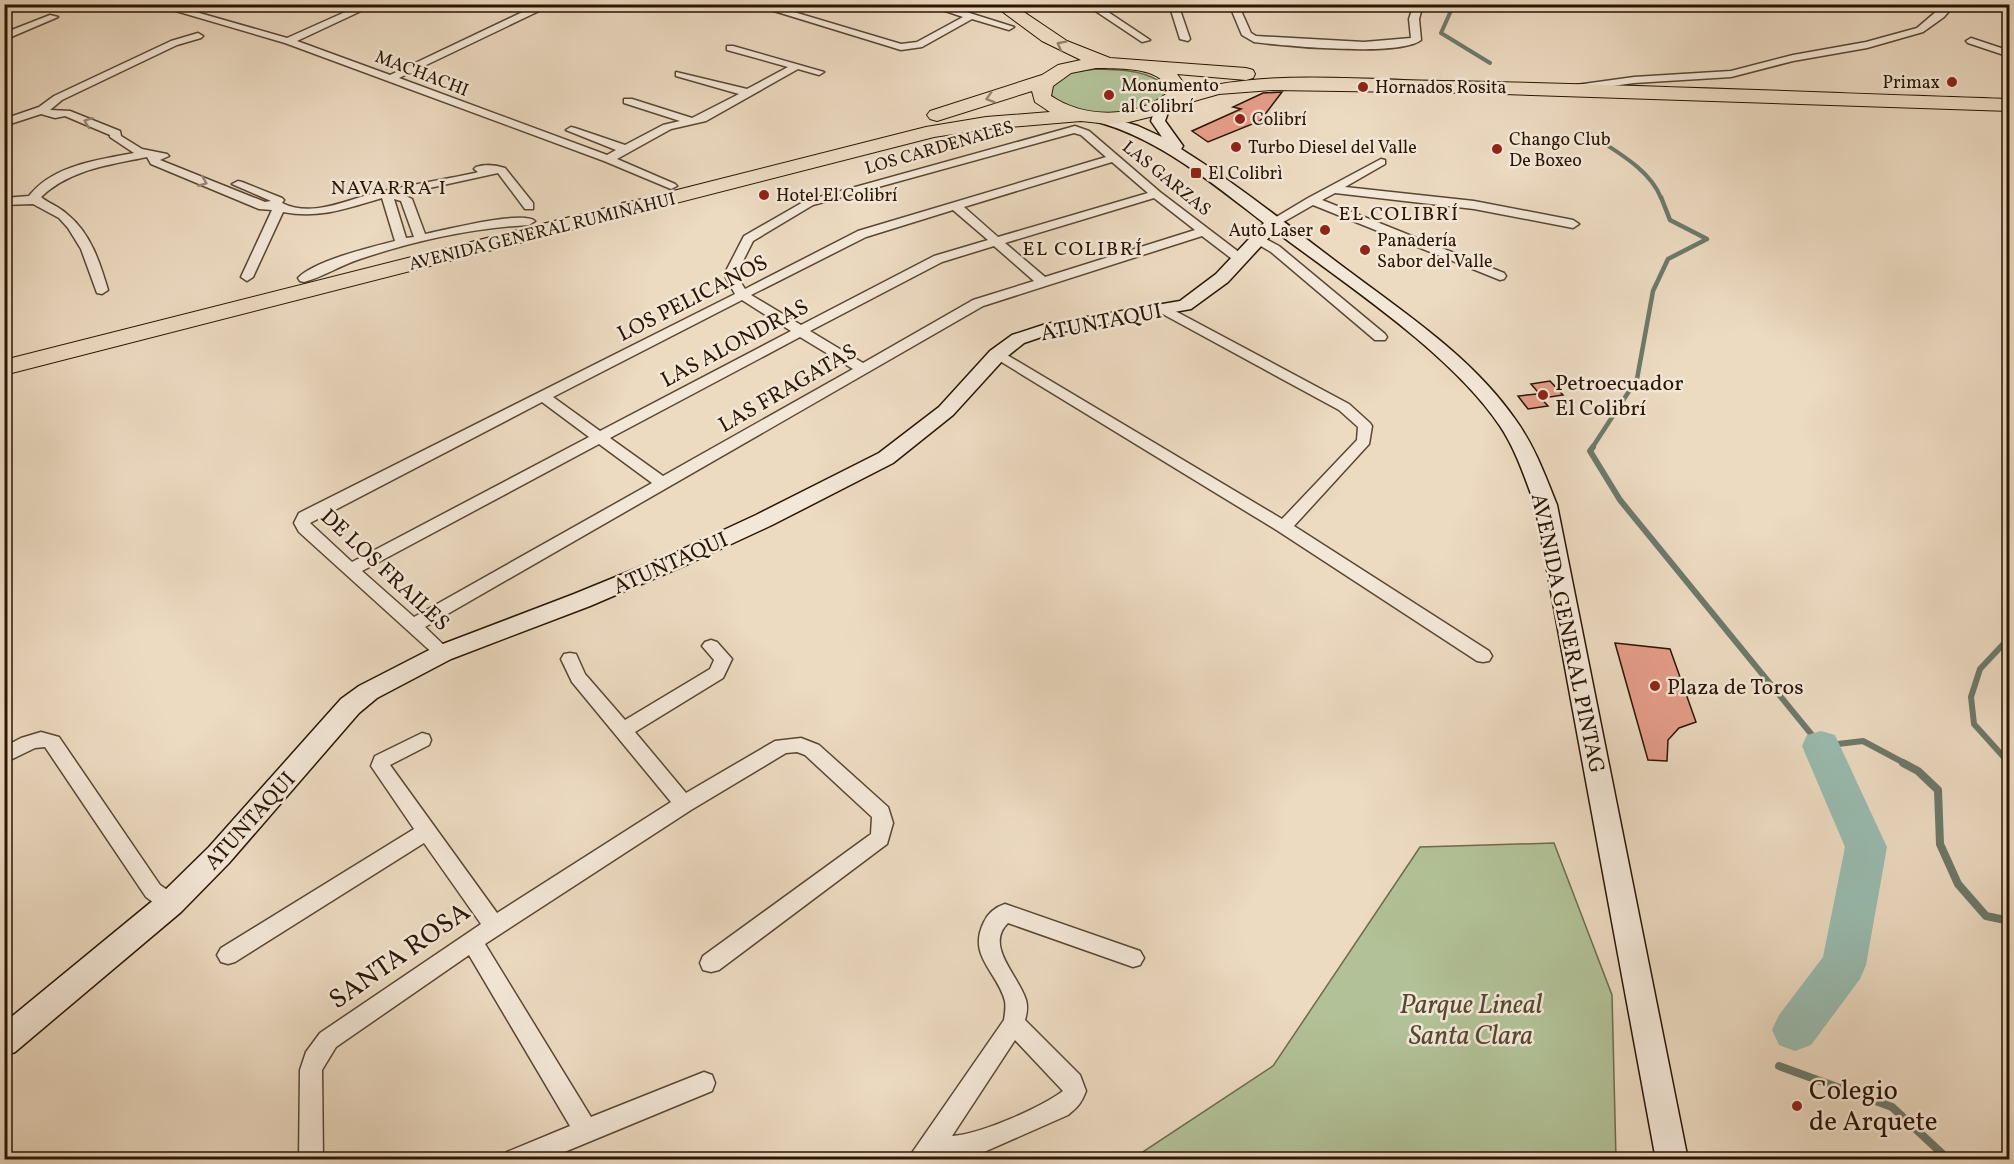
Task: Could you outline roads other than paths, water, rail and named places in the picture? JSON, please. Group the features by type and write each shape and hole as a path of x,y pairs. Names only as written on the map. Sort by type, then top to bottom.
{"highway":[{"path":"1000,4 1053,42 1086,56 1143,66 1369,85 2010,105"},
{"path":"974,11 1009,27 1047,68 1041,89 1042,98 1084,121"},
{"name":"AVENIDA GENERAL RUMIÑAHUI","path":"4,356 304,278 529,214 671,186 880,132 1047,68 1116,63"},
{"path":"1143,66 1172,78 1177,91 1166,104"},
{"name":"AVENIDA GENERAL RUMIÑAHUI","path":"4,368 933,131 986,123 1084,121 1135,115 1218,88 1238,85 1369,85"}],"main road":[{"name":"AVENIDA GENERAL PINTAG","path":"1166,104 1158,118 1159,125 1181,154 1266,230 1447,355 1502,414 1515,434 1532,469 1546,505 1672,1160"},
{"name":"AVENIDA GENERAL PINTAG","path":"1084,121 1141,132 1181,154"},
{"name":"ATUNTAQUI","path":"4,1042 171,903 219,855 350,706 368,692 443,653 681,559 886,458 946,411 996,356 1018,339 1046,329 1164,309 1198,298 1240,259 1266,230"}],"street":[{"path":"288,40 372,4"},
{"path":"755,4 901,47 919,45 974,11"},
{"path":"929,4 974,11"},
{"path":"1089,4 1145,40"},
{"path":"1173,4 1185,39"},
{"path":"1233,4 1247,35 1254,39 1387,45 1411,43 1416,40 1414,19 1419,4"},
{"path":"1560,90 1634,80 1731,74 1793,58 1867,45 1920,30 1941,15 1951,4"},
{"name":"MACHACHI","path":"165,5 288,40 481,114 608,159 671,186"},
{"path":"392,78 536,9"},
{"path":"4,37 53,17"},
{"path":"4,123 55,102 67,101 185,45 193,38"},
{"path":"1971,41 2010,54"},
{"path":"730,48 819,72"},
{"path":"608,159 667,127 702,119 796,66"},
{"path":"680,74 748,93"},
{"path":"628,101 692,121"},
{"path":"39,110 55,115 53,120 102,138 117,140 150,155 155,162 263,207 277,206 296,210 330,209 363,202 408,188 417,189 478,176 490,170 501,170 529,214 497,223 401,242 337,262 304,278"},
{"path":"4,130 24,121 23,117"},
{"name":"LAS GARZAS","path":"1084,121 1083,132 1156,194 1240,259"},
{"name":"LOS CARDENALES","path":"742,295 732,278 732,271 748,239 809,203 1084,121"},
{"path":"571,130 627,150"},
{"path":"86,166 117,140"},
{"path":"35,200 35,196 53,180 86,166 150,155"},
{"name":"LOS PELICANOS","path":"305,517 861,234 1114,159"},
{"name":"ATUNTAQUI","path":"1266,230 1312,200 1382,162"},
{"path":"1334,189 1474,205 1573,224"},
{"name":"LAS ALONDRAS","path":"350,570 921,267 998,241 1156,194"},
{"path":"382,195 406,199 421,239"},
{"path":"382,195 388,203 401,242"},
{"path":"4,202 35,200 68,219 82,236 93,257 102,290"},
{"path":"1312,200 1500,276"},
{"path":"247,277 277,206"},
{"path":"955,206 1042,281"},
{"path":"1266,230 1275,249 1380,337"},
{"name":"LAS FRAGATAS","path":"412,626 978,303 1204,231"},
{"path":"742,295 861,368"},
{"path":"1164,309 1344,407 1365,426 1364,441 1284,527"},
{"path":"996,356 1284,527 1483,656"},
{"path":"542,396 661,482"},
{"name":"DE LOS FRAILES","path":"305,517 302,523 305,528 443,653"},
{"path":"624,730 717,673 723,659 711,646"},
{"path":"570,659 578,677 684,804"},
{"path":"4,756 41,739 48,739 52,742 153,891 171,903"},
{"name":"SANTA ROSA","path":"311,1160 311,1070 320,1049 328,1040 494,926 426,832 380,763 422,740"},
{"path":"494,926 684,804 782,746 804,745 882,813 880,838 711,963"},
{"path":"228,955 426,832"},
{"path":"925,1154 1014,1023 1017,1007 1015,999 998,971 988,941 991,928 997,919 1005,913 1133,958"},
{"path":"473,942 586,1130"},
{"path":"925,1154 975,1144 1060,1107 1072,1098 1075,1091 1072,1083 1014,1023"},
{"path":"515,1160 704,1083"}],"waterway":[{"path":"1454,4 1441,33 1490,63"},
{"path":"1590,134 1640,169 1649,178 1661,198"},
{"path":"1592,448 1637,379 1653,291 1668,259 1707,239 1670,220 1661,197"},
{"path":"1593,447 1590,451 1620,500 1821,746 1863,741 1906,764"},
{"path":"2010,637 1980,669 1971,697 1974,724 2010,764"},
{"path":"1795,1030 1844,965 1866,847 1821,746"},
{"path":"1903,763 1918,771 1938,790 1940,844 1958,884 1986,916 2010,921"},
{"path":"1779,1066 1892,1107 1949,1160"}],"place":[{"name":"Primax","path":"1952,82"},
{"name":"Hornados Rosita","path":"1363,87"},
{"name":"Monumento al Colibrí","path":"1109,95"},
{"name":"Colibrí","path":"1240,119"},
{"name":"Turbo Diesel del Valle","path":"1236,147"},
{"name":"Chango Club De Boxeo","path":"1497,149"},
{"name":"El Colibrì","path":"1196,173"},
{"name":"Hotel El Colibrí","path":"764,195"},
{"name":"Auto Laser","path":"1325,230"},
{"name":"Panadería Sabor del Valle","path":"1365,250"},
{"name":"Petroecuador El Colibrí","path":"1543,395"},
{"name":"Plaza de Toros","path":"1655,686"},
{"name":"Colegio de Arquete","path":"1797,1106"}],"district":[{"name":"NAVARRA I","path":"389,187"},
{"name":"EL COLIBRÍ","path":"1399,213"},
{"name":"EL COLIBRÍ","path":"1083,248"}],"park label":[{"name":"Parque Lineal Santa Clara","path":"1471,1020"}]}
